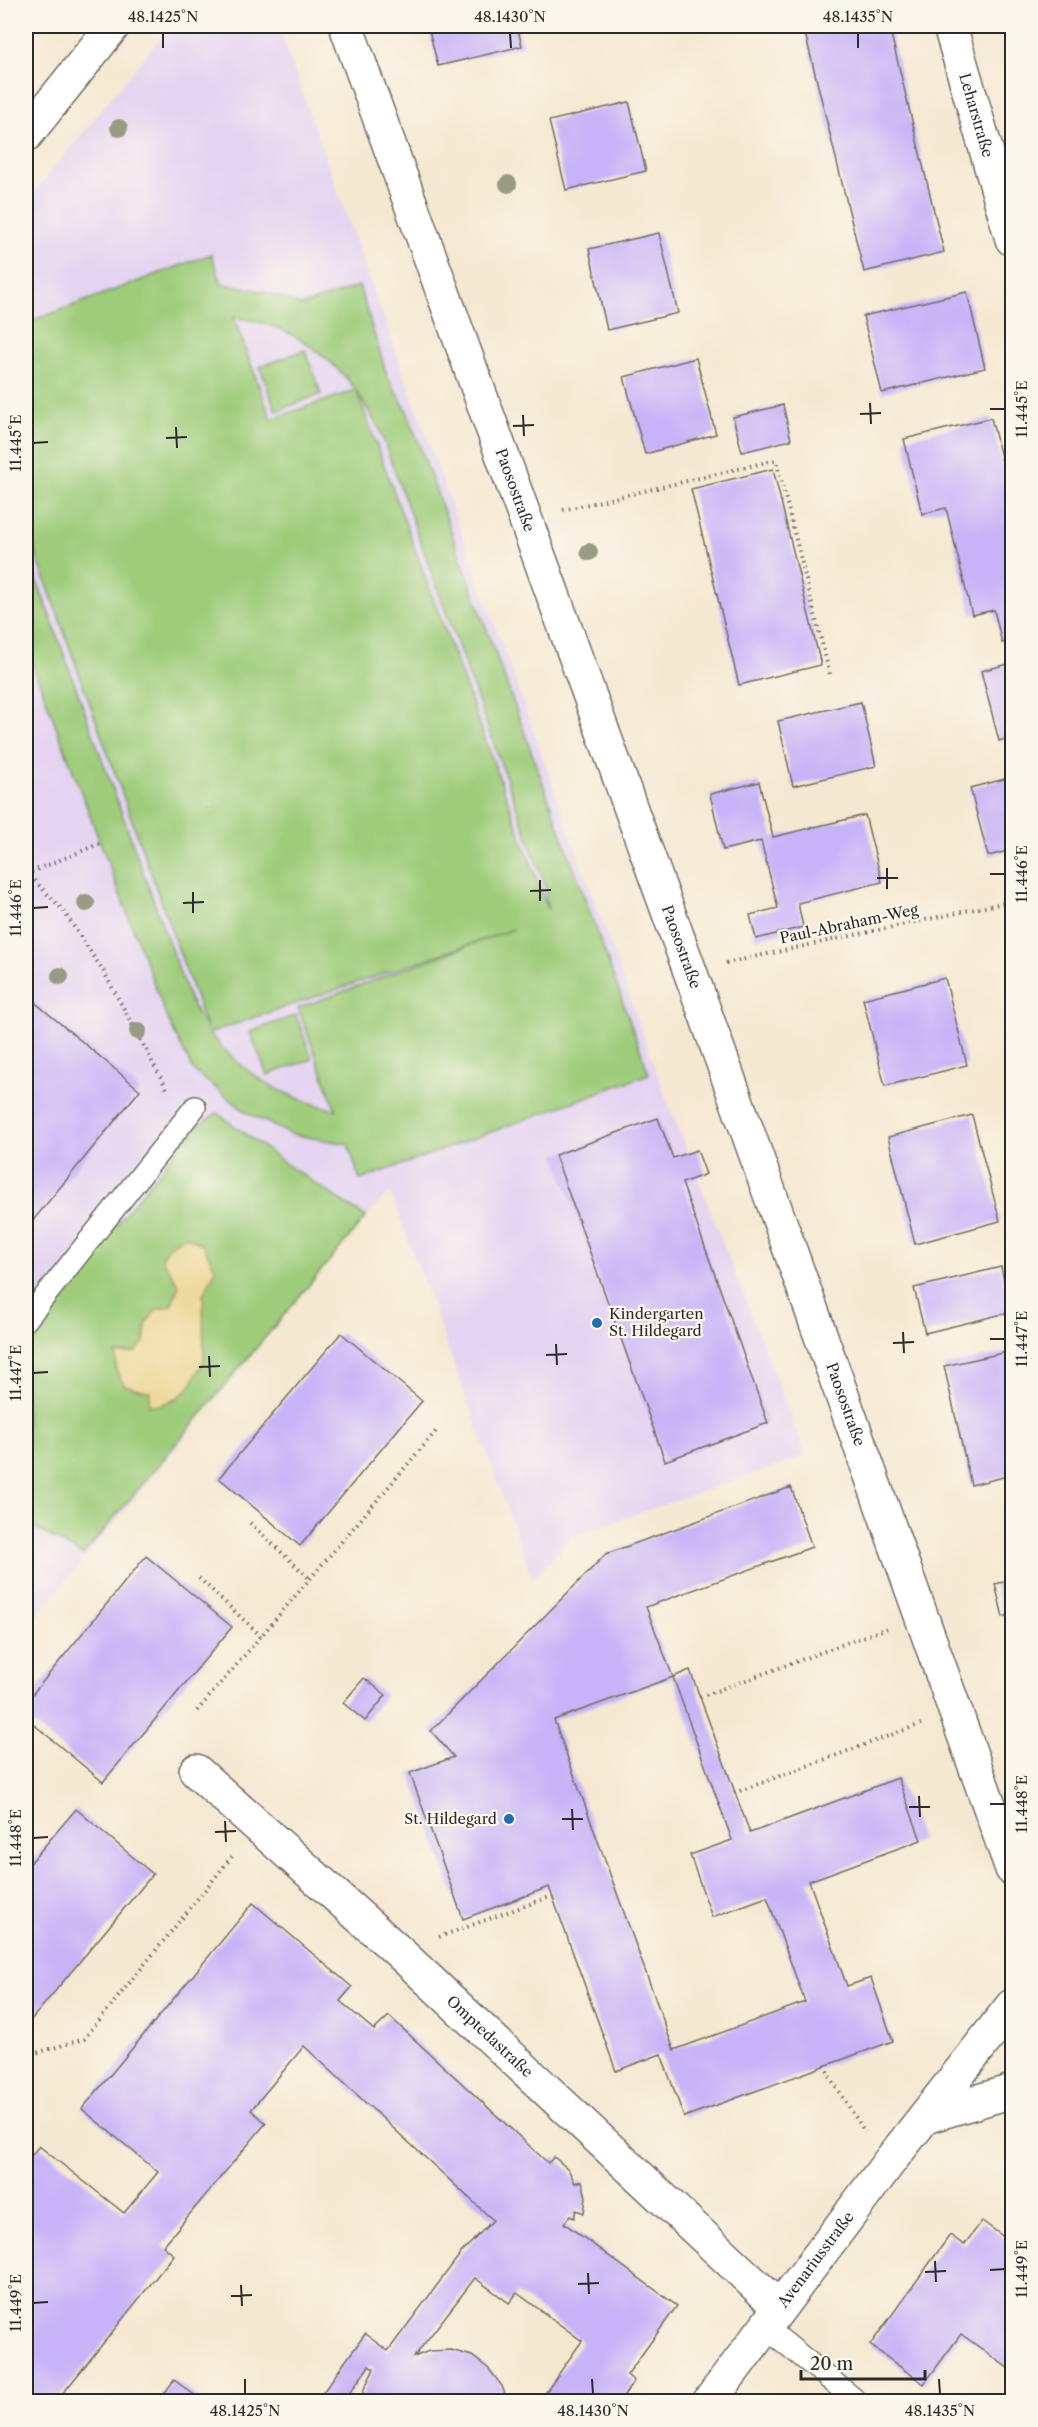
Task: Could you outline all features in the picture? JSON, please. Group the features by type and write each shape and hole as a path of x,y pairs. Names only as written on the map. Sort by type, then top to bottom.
{"street":[{"path":"26,135 113,26"},
{"name":"Paosostraße","path":"346,26 691,974 1012,1869"},
{"name":"Leharstraße","path":"950,26 1012,239"},
{"name":"Omptedastraße","path":"196,1771 399,1952 771,2317"},
{"name":"Avenariusstraße","path":"709,2402 771,2317 1012,2006"},
{"path":"925,2117 1012,2091"}],"lane":[{"path":"26,1320 190,1114"},
{"path":"771,2317 858,2402"}],"path":[{"path":"561,510 776,460 830,675"},
{"path":"101,843 26,874 62,909 104,972 190,1114"},
{"name":"Paul-Abraham-Weg","path":"691,974 733,961 1012,901"},
{"path":"197,1711 437,1430"},
{"path":"250,1523 310,1579"},
{"path":"199,1578 261,1636"},
{"path":"699,1696 870,1634"},
{"path":"734,1793 908,1730"},
{"path":"26,2056 84,2039 257,1825"},
{"path":"438,1938 552,1896"},
{"path":"825,2065 830,2078 862,2129"}],"shaded area":[{"path":"170,26 278,26 662,1087 806,1456 572,1536 533,1579 390,1191 366,1217 26,1629 26,202"}],"green space":[{"path":"211,254 222,284 263,292 301,306 359,286 387,375 407,411 649,1074 360,1180 348,1144 290,1134 246,1112 193,1070 167,1018 26,647 26,550 190,1001 207,1029 26,526 26,323","holes":["234,318 269,325 302,341 332,363 356,390 271,419","357,392 379,428 544,882 548,910","514,929 298,1008 336,1110 299,1099 266,1083 236,1061 209,1033"]},
{"path":"305,350 321,394 276,411 260,367"},
{"path":"296,1015 312,1059 267,1075 250,1032"},
{"path":"217,1113 293,1169 366,1217 83,1555 26,1523 26,1338 194,1128"}],"sand":[{"path":"186,1236 203,1245 216,1270 203,1295 204,1361 189,1388 176,1399 161,1405 149,1405 150,1392 124,1385 116,1370 116,1354 136,1352 144,1342 147,1322 156,1310 171,1306 179,1285 162,1259 169,1246"}],"building":[{"path":"428,26 517,26 522,46 438,66"},
{"path":"834,26 889,26 944,252 864,272 805,33"},
{"path":"629,102 646,171 566,190 549,121"},
{"path":"659,233 678,313 607,330 589,249"},
{"path":"967,292 985,368 882,393 863,316"},
{"path":"696,358 716,434 645,454 624,377"},
{"path":"783,405 791,440 742,452 733,417"},
{"path":"991,418 1010,492 1012,492 1012,641 1002,643 994,610 972,615 946,508 922,514 904,439"},
{"path":"773,469 821,665 739,685 691,489"},
{"path":"1012,663 1012,737 999,741 981,671"},
{"path":"861,702 876,766 793,786 778,721"},
{"path":"1012,777 1012,850 988,856 970,788"},
{"path":"759,782 773,837 865,815 882,882 798,903 803,927 756,939 750,915 778,908 761,841 723,850 710,794"},
{"path":"945,978 967,1065 885,1086 863,999"},
{"path":"26,995 140,1090 26,1229"},
{"path":"972,1115 1000,1221 915,1244 888,1137"},
{"path":"658,1118 673,1158 697,1150 706,1174 682,1183 768,1423 665,1461 555,1155"},
{"path":"1001,1267 1011,1312 925,1333 914,1288"},
{"path":"341,1333 422,1401 300,1546 219,1478"},
{"path":"1012,1351 1012,1475 971,1485 944,1366"},
{"path":"791,1487 812,1547 646,1607 673,1677 690,1670 750,1833 898,1778 921,1840 809,1881 847,1986 871,1978 893,2041 684,2117 661,2054 616,2071 549,1887 463,1919 410,1773 454,1757 431,1731 606,1554","holes":["673,1677 732,1840 690,1855 712,1917 767,1897 805,2002 674,2050 554,1720"]},
{"path":"146,1556 232,1627 103,1782 26,1718 26,1702"},
{"path":"1012,1580 1012,1614 1003,1617 995,1584"},
{"path":"364,1678 386,1695 365,1721 343,1703"},
{"path":"76,1809 153,1874 26,2026 26,1868"},
{"path":"253,1903 352,1987 340,2001 374,2030 389,2016 548,2163 554,2157 568,2169 575,2183 582,2181 586,2197 584,2213 576,2210 574,2218 570,2216 564,2223 677,2306 627,2375 634,2381 619,2402 539,2402 582,2341 517,2293 509,2303 475,2278 414,2357 429,2351 451,2350 472,2356 489,2369 502,2386 508,2402 361,2402 364,2389 374,2369 369,2366 343,2402 316,2402 365,2334 388,2351 461,2253 493,2220 304,2046 251,2110 266,2123 163,2246 174,2255 56,2402 26,2402 26,2162 39,2146 124,2213 158,2172 82,2109"},
{"path":"982,2221 1012,2243 1012,2268 1007,2276 1012,2280 1012,2371 961,2334 924,2384 870,2345 950,2235 964,2245"},
{"path":"174,2380 204,2402 158,2402"}],"place":[{"name":"Kindergarten St. Hildegard","path":"597,1323"},
{"name":"St. Hildegard","path":"509,1819"}]}
